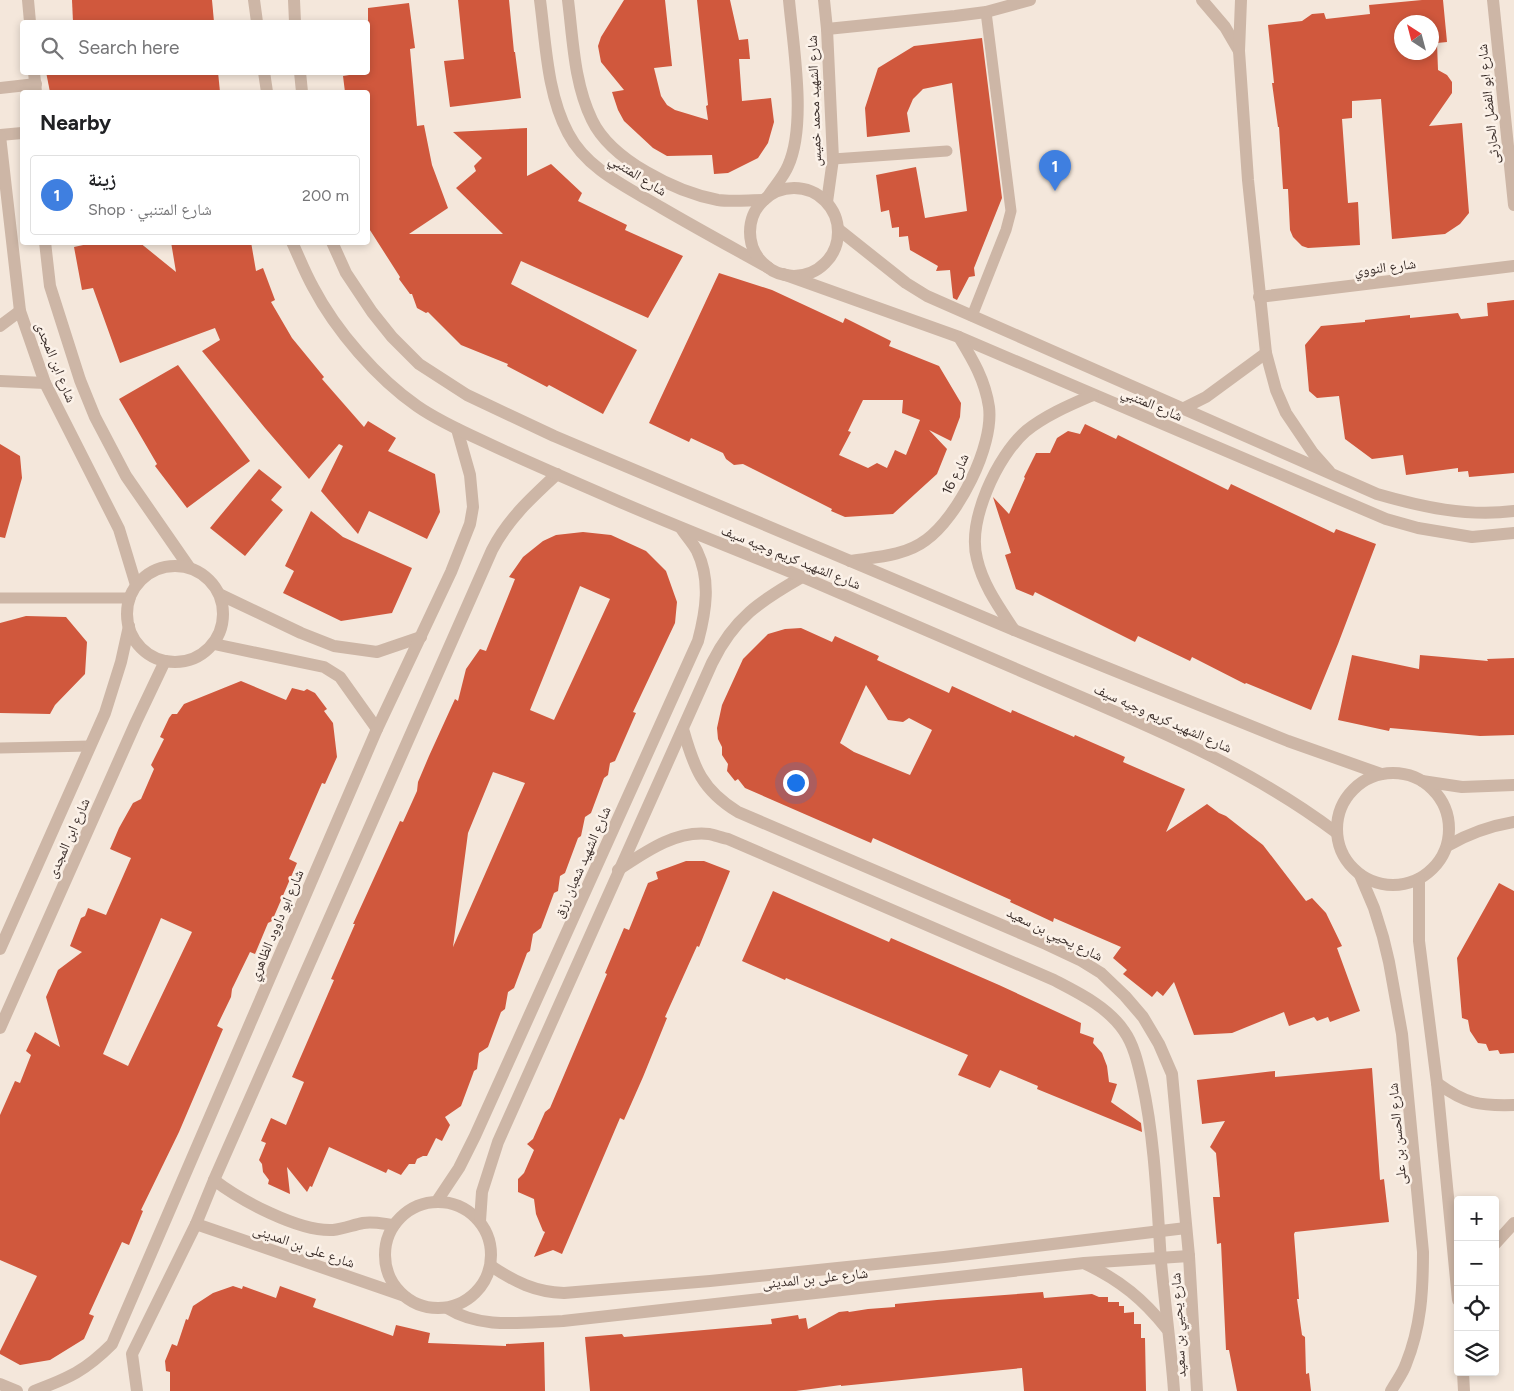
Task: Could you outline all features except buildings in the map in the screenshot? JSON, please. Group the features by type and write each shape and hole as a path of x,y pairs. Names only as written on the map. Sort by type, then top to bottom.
{"street":[{"path":"28,0 30,20"},
{"path":"254,0 257,20"},
{"path":"294,0 296,20"},
{"name":"شارع المتنبي","path":"540,0 551,85 558,109 569,134 581,151 600,170 619,183 769,268"},
{"name":"شارع المتنبي","path":"568,0 582,94 592,121 606,140 621,155 668,183 700,196 720,200 766,197"},
{"name":"شارع الشهيد محمد خميس","path":"766,197 788,166 795,142 797,117 796,80 789,0"},
{"name":"شارع الشهيد محمد خميس","path":"824,0 833,159 827,202"},
{"path":"827,28 986,12 1030,0"},
{"path":"1202,0 1225,27 1239,50"},
{"path":"1241,0 1239,50 1248,180 1266,354 1276,390 1286,413 1313,453 1331,473"},
{"name":"شارع ابو الفضل الحارثى","path":"1493,0 1514,205"},
{"path":"264,75 267,90"},
{"path":"300,75 302,90"},
{"path":"0,88 35,83"},
{"path":"0,136 20,133"},
{"name":"شارع ابن المجدى","path":"0,136 20,312 45,382 119,529 136,585"},
{"path":"789,188 810,190 827,202 835,214 838,229 836,245 828,260 815,270 799,275 783,274 769,268 758,257 752,243 750,227 754,212 766,197 789,188"},
{"name":"شارع المتنبي","path":"838,229 906,283 927,296 1377,494 1426,506 1479,513 1514,511"},
{"name":"شارع ابن المجدى","path":"45,245 50,286 80,380 95,417 126,476 189,567"},
{"name":"شارع الشهيد كريم وجيه سيف","path":"293,245 313,288 332,318 361,354 390,384 418,407 457,429 681,528 802,577 1149,726 1272,788 1336,833"},
{"name":"شارع الشهيد كريم وجيه سيف","path":"333,245 346,273 372,312 392,337 419,364 467,395 516,420 1014,630 1288,741 1380,774"},
{"name":"شارع النووي","path":"1259,297 1514,266"},
{"name":"شارع المتنبي","path":"783,274 959,338 1386,519 1427,530 1472,537 1514,533"},
{"path":"0,326 20,312"},
{"name":"شارع 16","path":"850,560 904,552 926,541 943,526 959,502 977,466 987,437 989,408 984,383 975,363 959,338"},
{"path":"1182,409 1212,392 1266,354"},
{"path":"0,381 45,382"},
{"path":"1014,630 984,583 976,558 974,534 981,508 994,476 1008,450 1025,432 1062,408 1093,395"},
{"name":"شارع ابو داوود الظاهري","path":"34,1391 61,1381 84,1369 112,1344 377,729 451,572 470,524 473,507 470,475 457,429"},
{"path":"137,1391 132,1354 196,1224 492,550 511,519 526,502 557,474"},
{"name":"شارع الشهيد شعبان رزق","path":"437,1201 459,1168 475,1136 698,642 705,614 704,569 696,549 681,528"},
{"path":"174,565 189,567 208,578 221,595 224,612 222,628 214,644 200,655 183,662 165,661 149,654 136,642 129,626 127,612 130,598 136,585 147,574 160,568 174,565"},
{"path":"480,1221 482,1192 498,1142 618,870 718,651 733,628 748,613 769,596 802,577"},
{"path":"221,595 301,634 334,646 378,652 421,637"},
{"name":"شارع ابن المجدى","path":"0,949 105,713 114,688 129,626"},
{"path":"214,644 231,646 324,668 340,677 377,729"},
{"name":"شارع ابن المجدى","path":"0,1028 165,661"},
{"name":"شارع يحيي بن سعيد","path":"683,729 690,756 699,774 709,789 722,802 738,812 1080,960 1100,973 1125,996 1143,1017 1159,1044 1172,1074 1189,1256 1197,1391"},
{"path":"1421,780 1436,792 1445,808 1449,827 1446,846 1440,859 1431,870 1419,879 1399,885 1379,884 1360,875 1348,864 1340,849 1336,833 1339,813 1348,796 1362,782 1380,774 1395,773 1421,780 1462,787 1514,784"},
{"path":"632,790 652,796"},
{"path":"1446,846 1474,832 1514,822"},
{"name":"شارع يحيي بن سعيد","path":"618,870 645,852 666,842 688,835 708,834 1046,976 1083,995 1106,1012 1124,1031 1136,1056 1146,1100 1174,1391"},
{"name":"شارع الحسن بن على","path":"1360,875 1374,908 1383,937 1402,1034 1423,1252 1423,1287 1420,1315 1406,1365 1391,1391"},
{"path":"1419,879 1419,941 1438,1083 1454,1254"},
{"path":"1438,1083 1456,1096 1473,1103 1492,1106 1514,1104"},
{"name":"شارع على بن المدينى","path":"214,1180 231,1192 287,1221 313,1229 333,1230 377,1222 394,1225"},
{"path":"437,1201 454,1204 468,1210 480,1221 488,1234 492,1250 491,1266 486,1281 476,1294 463,1303 447,1308 431,1308 416,1304 403,1296 394,1286 385,1262 386,1243 394,1225 412,1209 422,1204 437,1201"},
{"path":"1498,1241 1514,1223"},
{"name":"شارع على بن المدينى","path":"196,1224 403,1296"},
{"name":"شارع على بن المدينى","path":"491,1266 520,1284 553,1293 564,1293 710,1281 944,1257 1186,1228"},
{"name":"شارع على بن المدينى","path":"447,1308 466,1318 487,1322 563,1320 1084,1263 1189,1256"},
{"path":"1084,1263 1108,1275 1130,1290 1150,1309 1167,1330"},
{"path":"112,1344 132,1354"},
{"path":"1463,1376 1464,1391"},
{"path":"0,1384 17,1391"}],"lane":[{"path":"972,316 1006,230 1011,212 986,12"},
{"path":"833,159 946,151"},
{"path":"0,598 130,598"},
{"path":"0,748 90,746"}],"place":[{"name":"زينة","path":"1055,191"}]}
